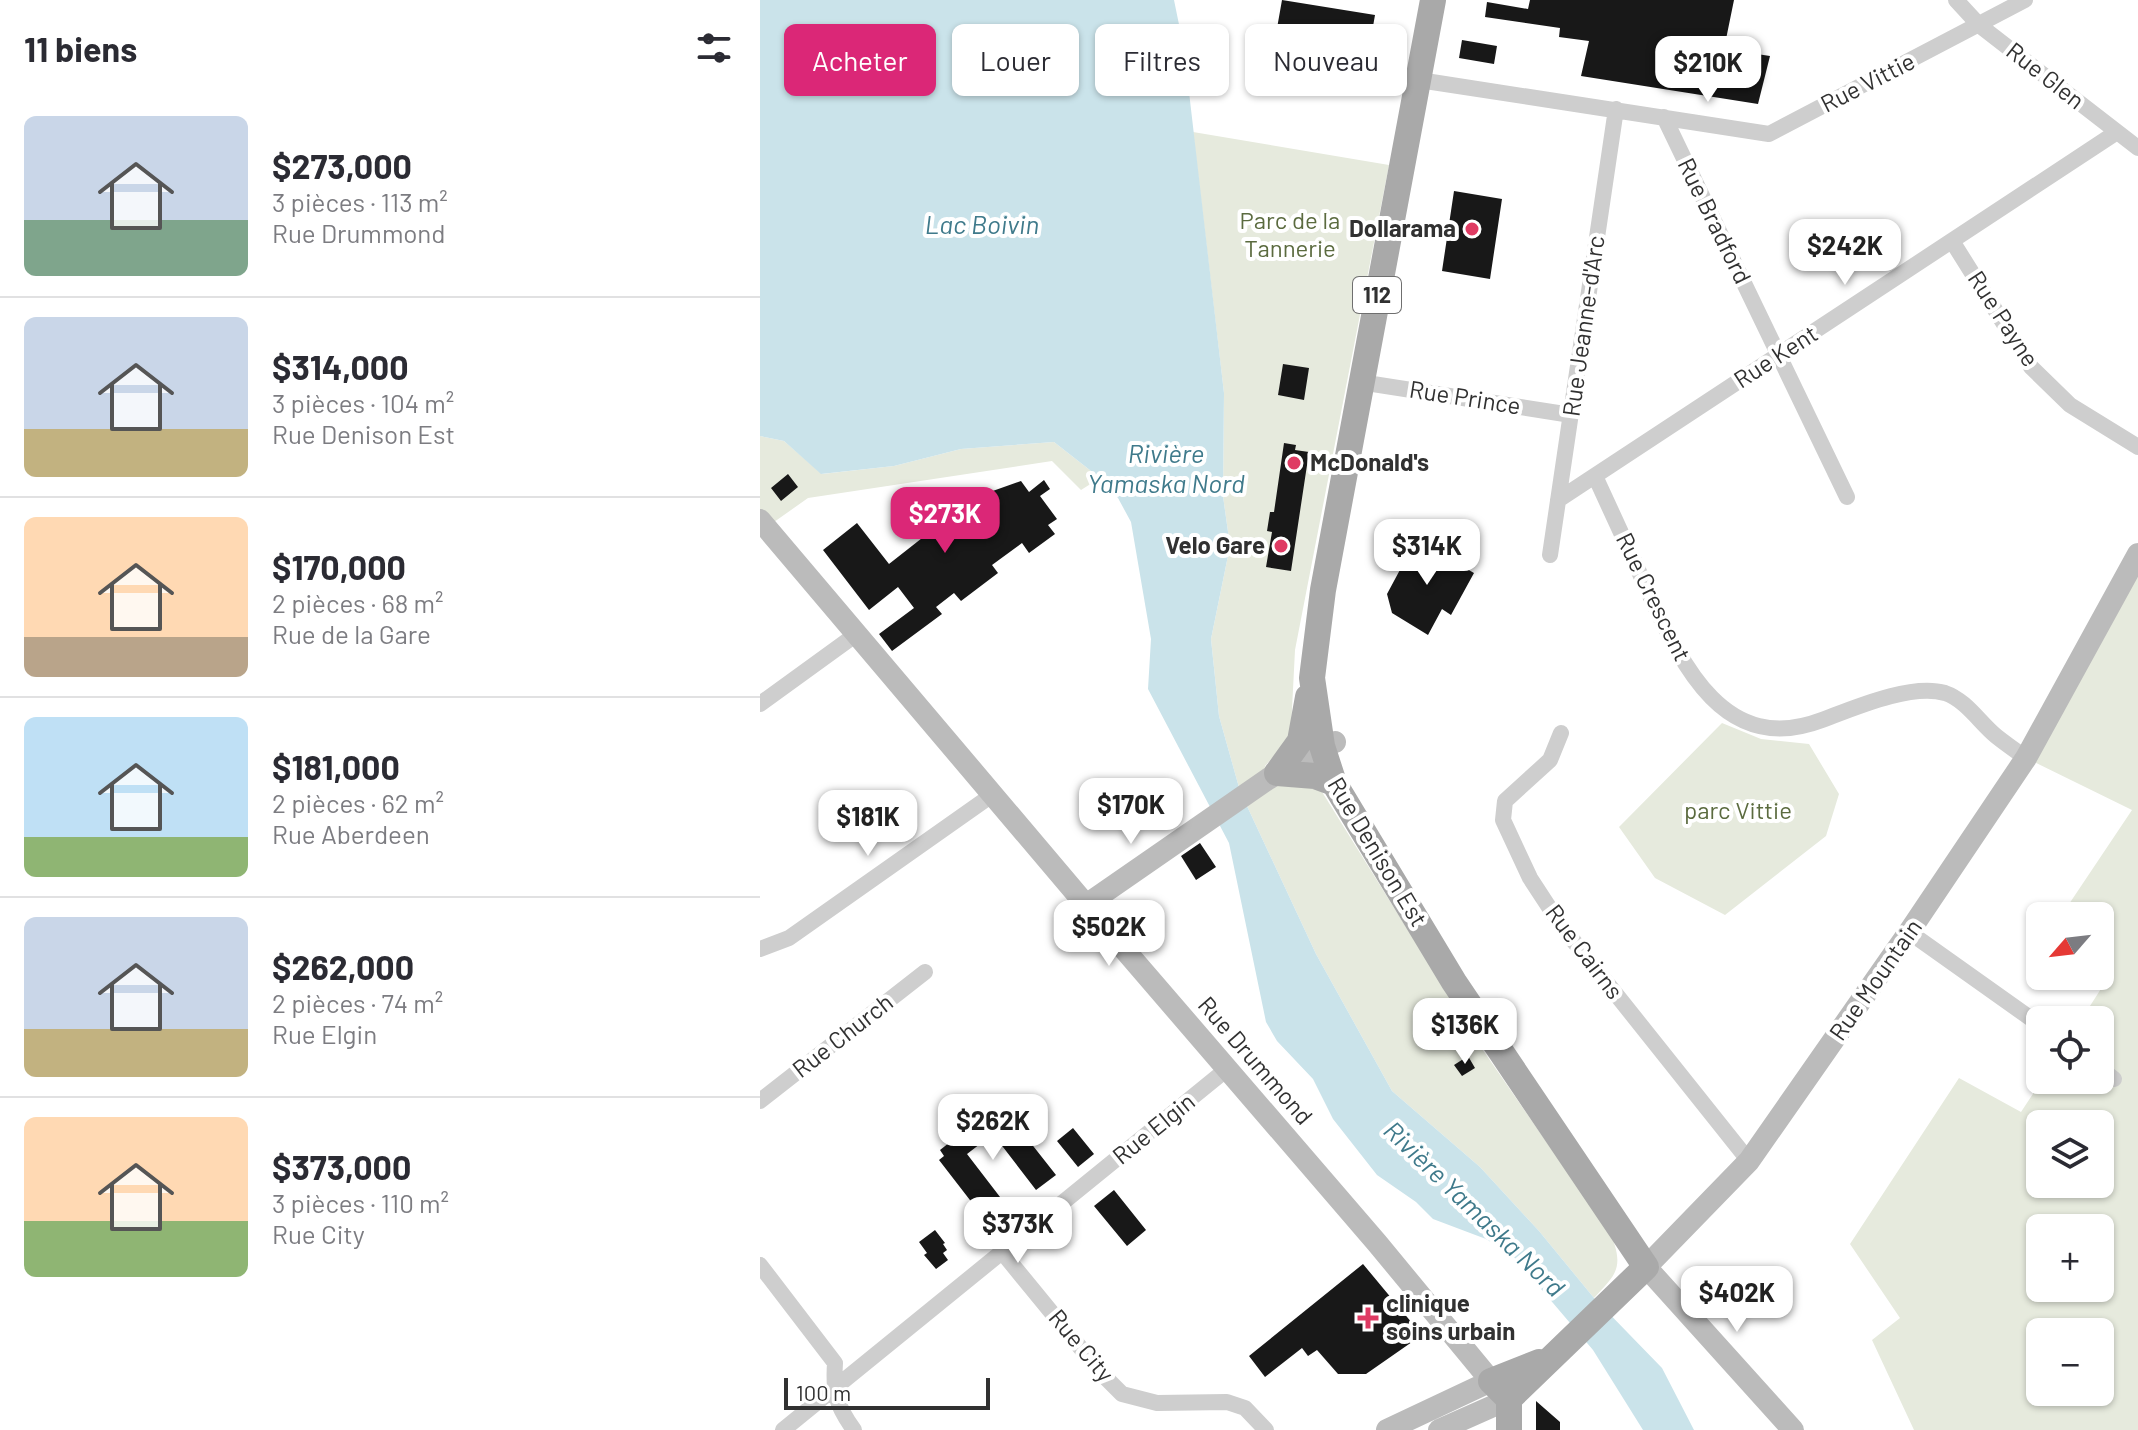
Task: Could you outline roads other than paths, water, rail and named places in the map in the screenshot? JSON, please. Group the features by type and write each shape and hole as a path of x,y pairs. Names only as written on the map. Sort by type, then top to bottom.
{"main road":[{"name":"Rue Denison Est","path":"1433,0 1360,382 1312,678 1334,783 1636,1276"},
{"path":"1322,603 1328,744 1372,844"},
{"path":"1272,776 1300,741 1312,678"},
{"path":"1272,776 1315,776 1334,783"},
{"name":"Rue Mountain","path":"1500,1390 1549,1357 1636,1276"},
{"path":"1500,1390 1509,1430"}],"street":[{"name":"Rue Glen","path":"1956,0 1979,25 2138,148"},
{"name":"Rue Vittie","path":"1419,80 1769,134 2025,0"},
{"name":"Rue Jeanne-d'Arc","path":"1558,500 1616,109"},
{"name":"Rue Bradford","path":"1664,117 1847,497"},
{"name":"Rue Kent","path":"1595,476 2117,132"},
{"name":"Rue Payne","path":"1952,241 2031,367 2070,405 2138,447"},
{"name":"Rue Prince","path":"1360,382 1571,415"},
{"path":"1550,555 1558,500 1595,476"},
{"name":"Rue Crescent","path":"1595,476 1677,654 1696,682 1725,709 1750,724 1777,730 1803,727 1880,698 1927,691 1945,693 1959,701 1996,736 2026,758"},
{"name":"Rue Drummond","path":"764,533 858,633 992,795 1500,1390"},
{"name":"Rue Mountain","path":"1636,1276 1749,1161 1909,932 2026,758 2138,554"},
{"path":"760,704 858,633"},
{"name":"Rue Cairns","path":"1561,733 1550,760 1505,801 1503,820 1530,878 1560,924 1749,1161"},
{"path":"1086,905 1272,776 1328,744"},
{"path":"760,949 789,938 992,795"},
{"path":"1909,932 2026,1015"},
{"name":"Rue Church","path":"760,1101 925,972"},
{"name":"Rue Elgin","path":"783,1430 1227,1069"},
{"name":"Rue City","path":"1002,1252 1122,1394 1157,1403 1227,1402 1245,1408 1266,1430"},
{"path":"760,1265 835,1363 833,1389 841,1413 854,1430"},
{"path":"1636,1276 1793,1430"},
{"path":"1387,1430 1500,1390"},
{"path":"1439,1430 1500,1390"}],"water":[{"name":"Lac Boivin","path":"760,0 1174,0 1179,24 1095,24 1095,96 1189,96 1224,393 1223,496 1230,546 1211,639 1219,716 1240,791 1316,954 1392,1091 1480,1167 1539,1231 1594,1298 1662,1368 1694,1430 1643,1430 1593,1350 1513,1256 1486,1239 1433,1219 1416,1202 1377,1175 1333,1119 1313,1079 1277,1041 1266,1022 1229,843 1148,689 1151,639 1131,522 1118,498 1100,478 1054,442 961,449 894,466 821,474 784,441 760,436"}],"place":[{"name":"Dollarama","path":"1472,229"},
{"name":"McDonald's","path":"1294,463"},
{"name":"Velo Gare","path":"1281,546"},
{"name":"clinique soins urbain","path":"1368,1318"}],"park label":[{"name":"Parc de la Tannerie","path":"1290,235"},
{"name":"parc Vittie","path":"1738,811"}],"water label":[{"name":"Rivière Yamaska Nord","path":"1166,469"},
{"name":"Rivière Yamaska Nord","path":"1474,1209"}]}
